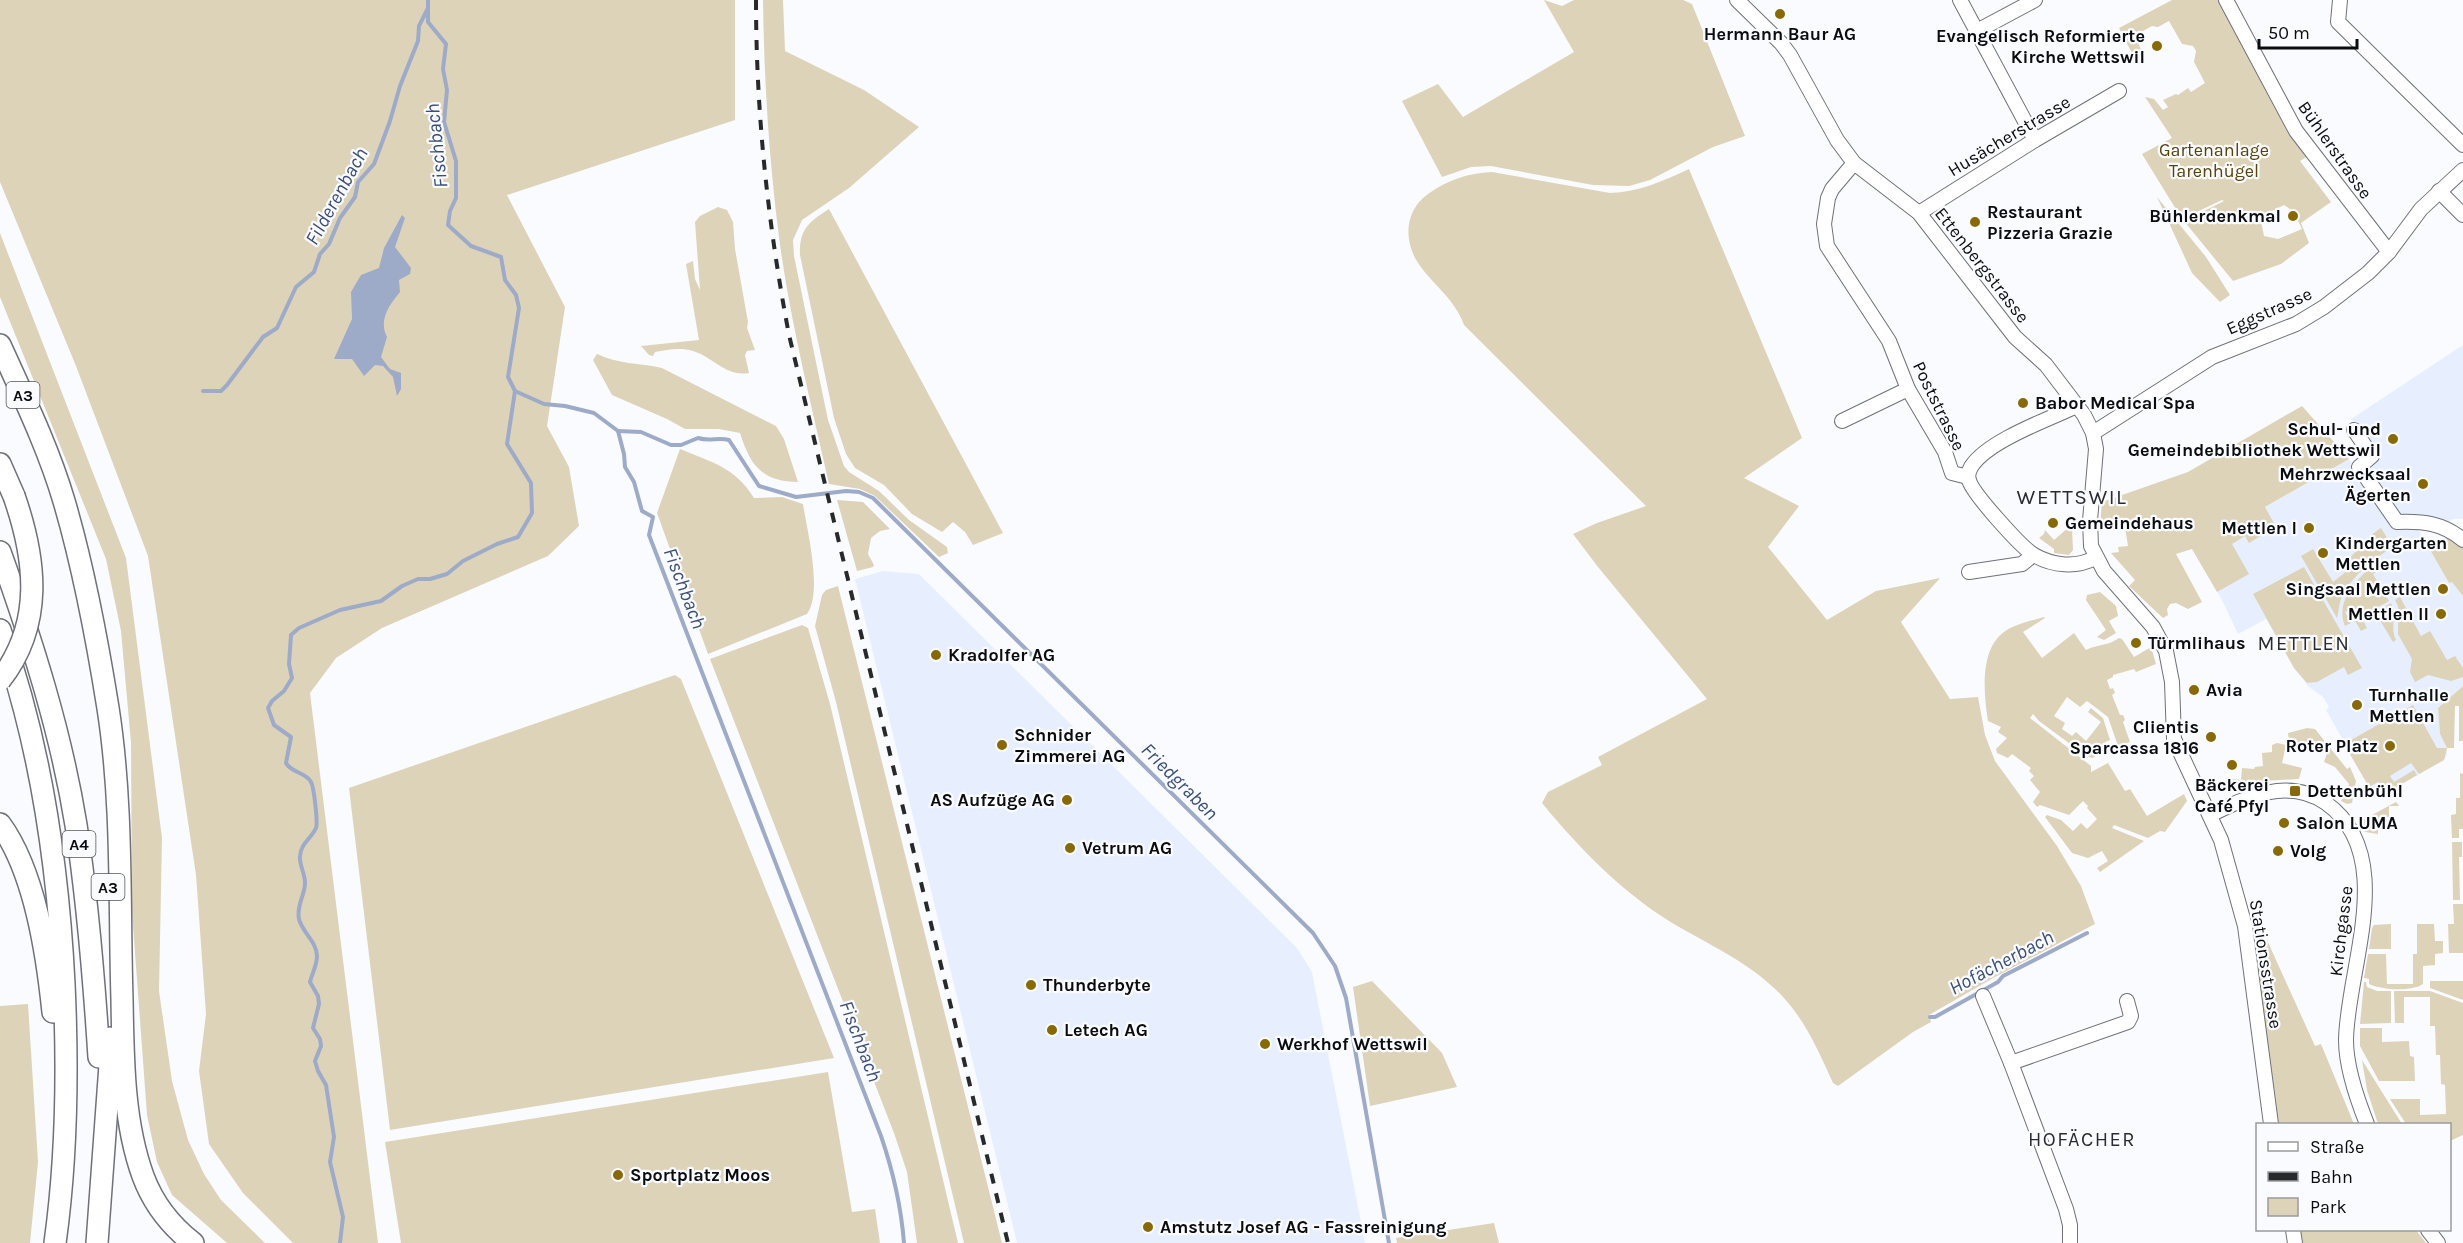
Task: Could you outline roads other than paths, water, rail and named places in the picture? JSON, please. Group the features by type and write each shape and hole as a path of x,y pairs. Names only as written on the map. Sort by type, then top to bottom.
{"highway":[{"name":"A3","path":"0,345 36,426 64,501 83,577 93,630 103,742 108,886 110,1065 104,1145"},
{"path":"0,464 14,496 29,544 33,576 32,604 20,646 0,680"},
{"name":"A4","path":"0,552 21,608 49,703 76,824 91,935 104,1145 97,1243"},
{"name":"A4","path":"0,630 36,754 55,863 66,1026 65,1130 55,1243"},
{"path":"93,630 112,737 117,813 123,1033 131,1126 143,1177 153,1198 174,1226 193,1243"},
{"path":"0,824 18,856 36,914 52,1001 65,1130"}],"street":[{"name":"Ettenbergstrasse","path":"1737,0 1781,43 1790,55 1837,140 1854,163 1919,213 2015,337 2046,365 2077,406 2093,433 2096,449 2089,532 2096,558"},
{"path":"1960,0 2035,140"},
{"path":"1977,31 2035,0"},
{"name":"Bühlerstrasse","path":"2226,0 2296,131 2389,252"},
{"path":"2340,0 2338,22 2463,145"},
{"name":"Husächerstrasse","path":"1919,213 2035,140 2119,91"},
{"name":"Poststrasse","path":"1854,163 1832,189 1828,198 1824,224 1825,239 1834,260 1889,341 1908,389 1945,452 1952,473 1968,477 1987,505 2033,555 2047,561 2071,565 2096,558"},
{"name":"Eggstrasse","path":"2093,433 2212,357 2296,324 2324,307 2368,273 2389,252 2415,216 2463,170"},
{"path":"2439,191 2463,215"},
{"path":"1842,421 1908,389"},
{"path":"1968,477 1972,466 1978,459 2010,435 2077,406"},
{"path":"2354,430 2372,456 2359,467 2397,522 2423,521 2443,527 2463,540"},
{"path":"1969,572 2022,564 2033,555"},
{"name":"Stationsstrasse","path":"2096,558 2163,642 2171,675 2174,739 2210,815 2231,871 2246,926 2271,1123"},
{"name":"Kirchgasse","path":"2210,815 2259,793 2276,790 2295,791 2319,799 2337,811 2356,838 2363,862 2365,892 2346,1044 2355,1088 2366,1123"},
{"path":"1983,996 2066,1209 2070,1225 2070,1243"},
{"path":"2011,1063 2128,1022 2131,1016 2127,1001"},
{"path":"2429,1231 2438,1243"}],"water":[{"path":"402,215 405,218 395,247 411,268 410,274 399,280 400,292 386,313 384,324 387,337 381,357 390,369 401,373 401,389 397,396 393,377 383,366 375,365 364,376 352,359 334,359 352,319 351,292 361,275 379,268 384,248"}],"waterway":[{"name":"Fischbach","path":"428,0 428,22 446,44 443,69 447,90 444,122 456,161 456,198 450,211 448,225 471,246 501,257 505,280 516,295 519,308 508,377 515,391 544,404 594,413 618,431 625,467 634,482 642,511 653,517 649,535 881,1136 896,1188 904,1243"},
{"name":"Filderenbach","path":"203,391 221,391 227,385 263,337 277,328 296,287 314,272 320,254 329,244 340,218 355,197 358,182 374,164 418,41 419,26 428,8"},
{"path":"340,1243 343,1217 330,1162 334,1137 326,1085 315,1061 321,1046 320,1039 313,1028 319,1004 318,996 310,982 317,956 315,946 301,924 298,914 305,883 300,856 302,848 316,828 314,797 309,779 291,769 286,763 291,737 274,725 268,708 272,701 284,691 292,678 289,664 291,635 299,628 340,610 381,601 402,586 418,579 430,579 447,574 463,561 497,544 518,537 532,513 531,483 507,444 515,391"},
{"name":"Friedgraben","path":"618,431 641,432 671,445 681,445 698,438 729,440 759,486 796,497 846,491 859,492 873,498 1313,933 1335,966 1346,998 1389,1243"},
{"name":"Hofächerbach","path":"1930,1017 1935,1017 1998,982 2003,976 2087,933"}],"railway":[{"path":"756,0 758,85 769,210 789,335 1008,1243"}],"place":[{"name":"Hermann Baur AG","path":"1780,14"},
{"name":"Evangelisch Reformierte Kirche Wettswil","path":"2157,46"},
{"name":"Bühlerdenkmal","path":"2293,216"},
{"name":"Restaurant Pizzeria Grazie","path":"1975,222"},
{"name":"Babor Medical Spa","path":"2023,403"},
{"name":"Schul- und Gemeindebibliothek Wettswil","path":"2393,439"},
{"name":"Mehrzwecksaal Ägerten","path":"2423,484"},
{"name":"Gemeindehaus","path":"2053,523"},
{"name":"Mettlen I","path":"2309,528"},
{"name":"Kindergarten Mettlen","path":"2323,553"},
{"name":"Singsaal Mettlen","path":"2443,589"},
{"name":"Mettlen II","path":"2441,614"},
{"name":"Türmlihaus","path":"2136,643"},
{"name":"Kradolfer AG","path":"936,655"},
{"name":"Avia","path":"2194,690"},
{"name":"Turnhalle Mettlen","path":"2357,705"},
{"name":"Clientis Sparcassa 1816","path":"2211,737"},
{"name":"Schnider Zimmerei AG","path":"1002,745"},
{"name":"Roter Platz","path":"2390,746"},
{"name":"Bäckerei Café Pfyl","path":"2232,765"},
{"name":"Dettenbühl","path":"2295,791"},
{"name":"AS Aufzüge AG","path":"1067,800"},
{"name":"Salon LUMA","path":"2284,823"},
{"name":"Vetrum AG","path":"1070,848"},
{"name":"Volg","path":"2278,851"},
{"name":"Thunderbyte","path":"1031,985"},
{"name":"Letech AG","path":"1052,1030"},
{"name":"Werkhof Wettswil","path":"1265,1044"},
{"name":"Sportplatz Moos","path":"618,1175"},
{"name":"Amstutz Josef AG - Fassreinigung","path":"1148,1227"}],"district":[{"name":"WETTSWIL","path":"2072,497"},
{"name":"METTLEN","path":"2304,643"},
{"name":"HOFÄCHER","path":"2082,1139"}],"park label":[{"name":"Gartenanlage Tarenhügel","path":"2214,160"}]}
